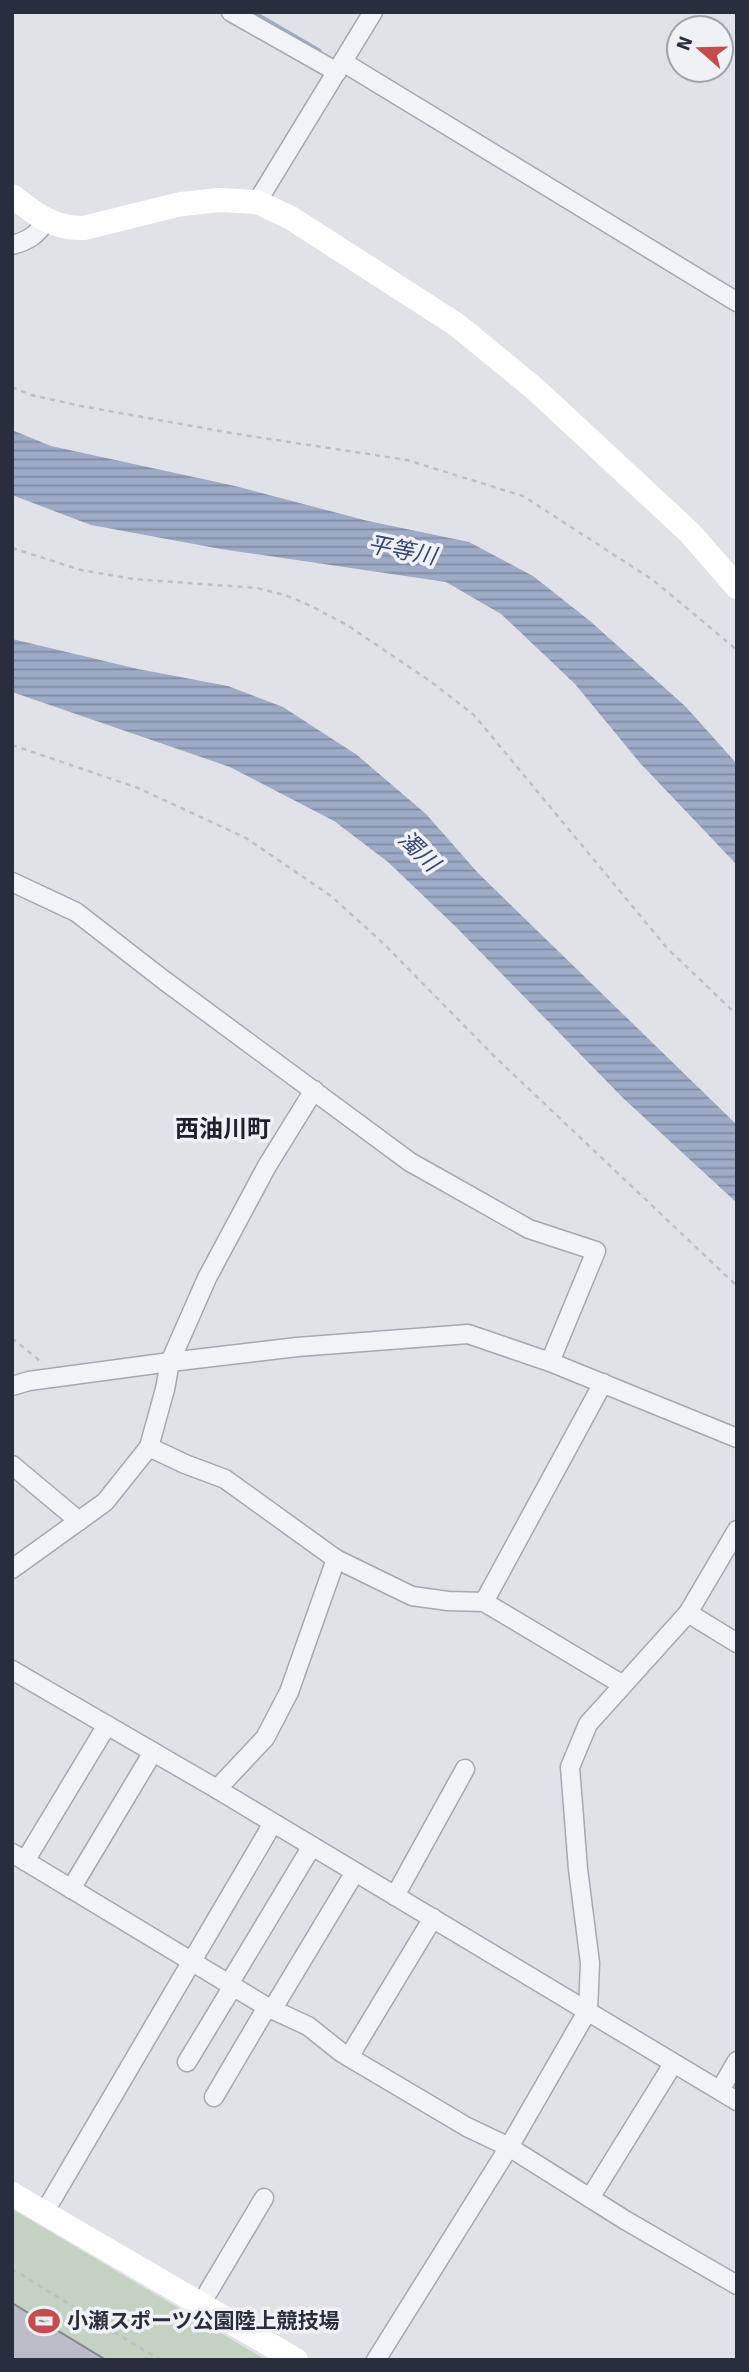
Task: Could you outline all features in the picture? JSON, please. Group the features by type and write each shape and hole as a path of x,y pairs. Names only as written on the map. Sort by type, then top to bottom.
{"street":[{"path":"231,12 340,67 737,302"},
{"path":"257,202 373,12"},
{"path":"12,196 46,221 59,226 84,228 181,204 220,200 257,202 291,218 457,325 535,389 690,533 737,587"},
{"path":"12,245 31,238 40,231 46,221"},
{"path":"12,882 76,912 410,1162 529,1229 596,1251 550,1362"},
{"path":"12,1569 105,1502 149,1447 170,1362 207,1278 267,1166 314,1090"},
{"path":"12,1386 29,1381 297,1347 468,1334 550,1362 737,1438"},
{"path":"484,1602 603,1383"},
{"path":"149,1447 225,1479 336,1559 412,1596 484,1602 623,1685"},
{"path":"12,1465 79,1521"},
{"path":"376,2360 509,2147 588,2010 590,1963 578,1868 570,1767 588,1724 688,1613 737,1530"},
{"path":"217,1789 265,1738 283,1704 336,1559"},
{"path":"688,1613 737,1643"},
{"path":"12,1670 217,1789 737,2101"},
{"path":"107,1726 19,1857 270,2008 308,2026 349,2057 467,2127 509,2147 737,2285"},
{"path":"71,1889 153,1752"},
{"path":"395,1896 466,1769"},
{"path":"44,2213 273,1823"},
{"path":"187,2062 312,1846"},
{"path":"214,2097 355,1872"},
{"path":"349,2057 433,1918"},
{"path":"720,2091 737,2061"},
{"path":"590,2198 673,2064"},
{"path":"12,2194 296,2360"},
{"path":"201,2304 264,2198"}],"path":[{"path":"12,387 32,395 81,406 231,433 407,460 523,496 653,580 737,650"},
{"path":"12,548 81,570 134,579 257,588 285,595 346,625 430,681 474,715 667,948 737,1015"},
{"path":"12,745 138,788 246,838 331,896 384,944 493,1055 737,1286"},
{"path":"12,1338 40,1361 38,1368"},
{"path":"12,2269 160,2360"}],"green space":[{"path":"12,2209 266,2360 12,2360"}],"water":[{"name":"平等川","path":"12,430 51,446 235,486 368,521 469,542 533,576 590,621 686,707 737,764 737,865 640,763 575,684 501,614 446,582 221,549 91,525 12,495"},
{"name":"濁川","path":"12,639 138,669 228,686 283,707 357,755 426,814 478,873 737,1125 737,1203 623,1098 456,927 388,862 334,821 230,767 12,692"}],"building":[{"path":"12,2303 106,2360 12,2360"}],"waterway":[{"path":"252,12 319,51"}],"place":[{"name":"小瀬スポーツ公園陸上競技場","path":"44,2321"}],"district":[{"name":"西油川町","path":"223,1129"}]}
